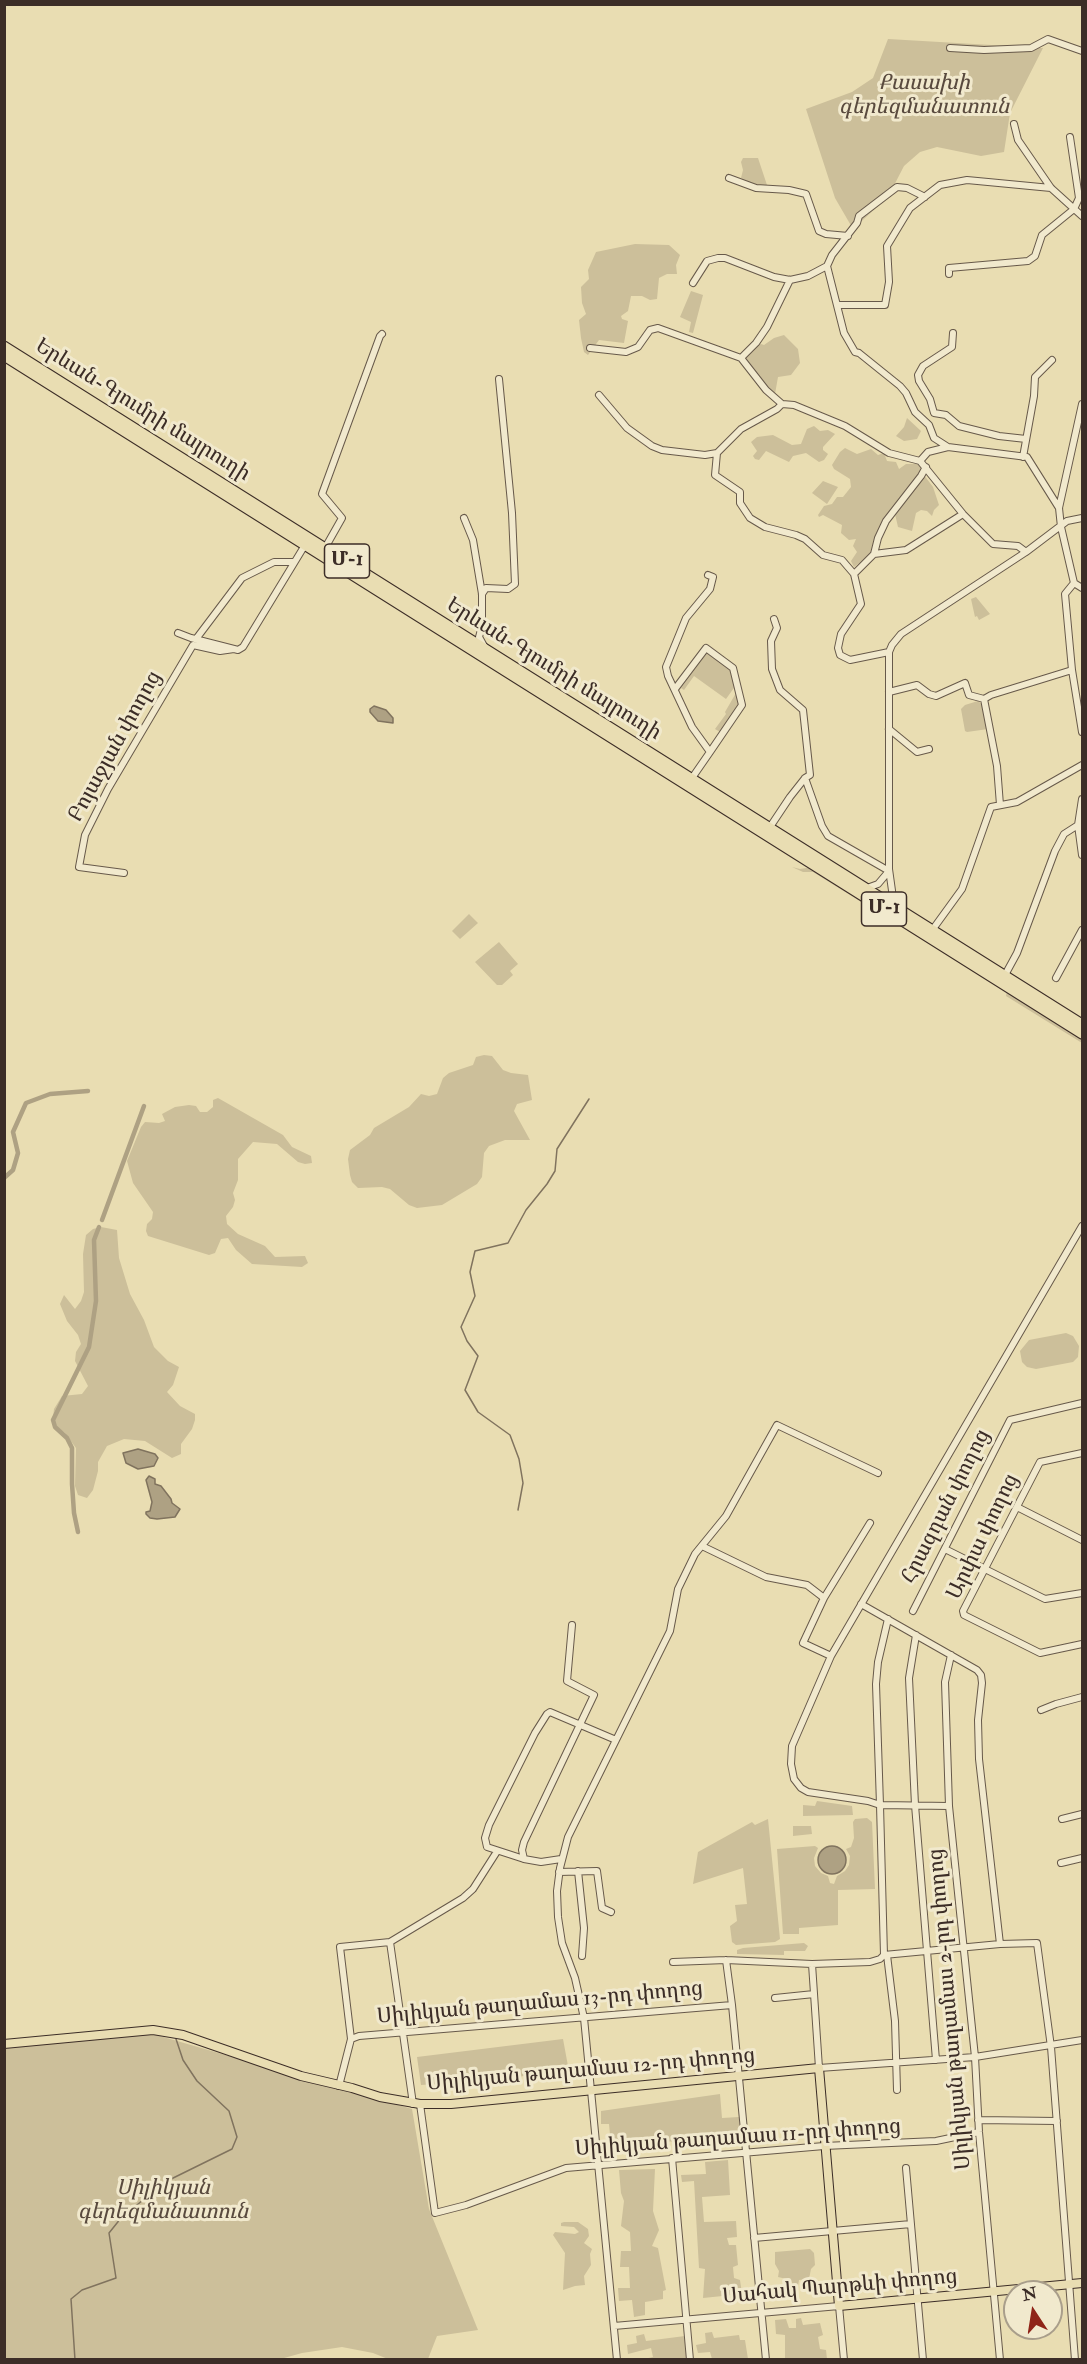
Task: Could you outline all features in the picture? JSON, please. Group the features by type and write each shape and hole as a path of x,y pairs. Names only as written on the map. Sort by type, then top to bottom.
{"highway":[{"name":"Երևան-Գյումրի մայրուղի","path":"4,346 243,501 305,545 689,780 770,827 1083,1024"},
{"name":"Երևան-Գյումրի մայրուղի","path":"4,356 325,548 486,649 1083,1034"}],"main road":[{"name":"Սիլիկյան թաղամաս 12-րդ փողոց","path":"4,2044 153,2030 183,2035 301,2076 416,2104 451,2104 819,2068"},
{"path":"819,2068 839,2306"},
{"name":"Սահակ Պարթևի փողոց","path":"839,2306 1083,2283"}],"street":[{"path":"950,48 984,50 1031,48 1048,39 1083,51"},
{"path":"1014,124 1018,140 1051,188 1083,216"},
{"path":"949,274 949,268 1028,261 1035,256 1042,235 1074,209 1079,198 1070,137"},
{"path":"729,178 756,188 789,190 806,194 819,231 848,236"},
{"path":"837,305 885,305 889,282 887,246 910,208 940,185 966,180 1051,188"},
{"path":"693,282 707,261 725,258 774,277 790,280 808,276 827,266 832,255 857,223 859,216 897,188 907,188 925,197"},
{"path":"827,266 844,333 855,352 900,386 915,412 929,425 934,438 948,447"},
{"path":"741,358 756,343 767,327 790,280"},
{"path":"590,348 626,352 638,346 650,330 658,328 741,358 766,390 782,404 794,405 845,426 889,453 920,460 963,514 993,544 1018,546 1026,552"},
{"path":"953,333 952,347 923,366 918,375 934,413 946,415 959,426 999,436 1026,439"},
{"path":"325,548 342,518 322,494 382,334"},
{"path":"1023,457 1034,396 1035,377 1052,360"},
{"path":"482,594 486,588 508,589 515,584 512,513 499,379"},
{"path":"598,395 627,428 652,446 662,450 705,455 717,453 741,429 782,404"},
{"path":"1083,404 1075,430 1059,508 1074,583 1083,588"},
{"path":"920,460 928,452 948,447 1027,457 1059,508"},
{"path":"717,453 715,475 740,492 740,503 750,518 765,527 796,535 814,546 823,555 842,560 854,574 861,604 841,634 838,648 840,655 850,660 889,652"},
{"path":"854,574 874,554 882,528 926,467"},
{"path":"874,554 906,550 963,514"},
{"path":"464,518 472,540 482,594 482,626 479,637 486,649"},
{"path":"894,905 889,871 889,652 900,634 1026,552 1067,521 1083,518"},
{"path":"178,633 238,650 243,647 305,545"},
{"path":"196,639 242,578 274,562 294,562"},
{"path":"708,574 713,577 711,589 686,618 666,667 692,728 710,752"},
{"path":"1074,583 1065,594 1072,670 1083,732"},
{"path":"770,827 805,778 810,776 804,714 796,703 780,690 772,669 771,642 777,628 774,619"},
{"name":"Բոյաջյան փողոց","path":"124,873 79,867 85,835 108,789 193,645 220,651 234,649"},
{"path":"675,689 706,648 733,668 742,705 689,780"},
{"path":"889,692 917,685 936,696 965,683 969,695 984,699 1072,670"},
{"path":"1075,686 1083,681"},
{"path":"984,699 997,766 1000,805"},
{"path":"889,729 917,752 929,749"},
{"path":"933,930 962,889 992,807 1017,802 1083,765"},
{"path":"805,778 828,836 889,871"},
{"path":"1083,800 1078,825 1083,855"},
{"path":"1005,975 1017,953 1055,851 1064,834 1078,825"},
{"path":"867,888 878,884 889,871"},
{"path":"1056,978 1083,930"},
{"path":"949,1806 880,1805 868,1801 808,1792 801,1788 794,1779 791,1764 792,1746 831,1656 1083,1226"},
{"name":"Հրազդան փողոց","path":"912,1611 1010,1420 1083,1403"},
{"path":"617,2360 584,2018 575,1978 562,1943 557,1891 561,1859 568,1837 670,1631 678,1588 702,1546 726,1516 777,1425 878,1473"},
{"name":"Արփա փողոց","path":"1083,1453 1040,1462 963,1611 964,1616 1040,1653 1083,1644"},
{"path":"1017,1507 1083,1539"},
{"path":"831,1656 803,1643 824,1598 870,1523"},
{"path":"702,1546 766,1577 807,1585 824,1598"},
{"path":"945,1549 1045,1599 1083,1593"},
{"path":"861,1604 977,1670 981,1675 978,1720 979,1759 1000,1944"},
{"path":"888,1619 878,1662 876,1684 886,1955 895,2021 897,2090"},
{"path":"524,1859 522,1851 524,1842 594,1695 567,1681 572,1625"},
{"path":"916,1635 909,1678 915,1805 936,2060"},
{"name":"Սիլիկյան թաղամաս 2-րդ փողոց","path":"951,1655 945,1682 949,1806 975,2057 978,2120 1000,2360"},
{"path":"1041,1710 1083,1697"},
{"path":"561,1859 541,1862 488,1847 485,1838 489,1825 535,1733 547,1714 550,1712 616,1740"},
{"path":"1062,1818 1083,1814"},
{"path":"339,2086 351,2039 340,1947 390,1942 463,1898 473,1889 496,1853"},
{"path":"1061,1863 1083,1858"},
{"path":"578,1871 584,1928 582,1956"},
{"path":"559,1872 597,1871 602,1908 611,1912"},
{"path":"390,1942 402,2032 416,2104"},
{"path":"673,1962 726,1960 812,1964 870,1962 886,1955 1000,1944 1037,1943 1051,2046 1076,2360"},
{"path":"726,1960 766,2360"},
{"path":"812,1964 819,2068"},
{"path":"775,1998 814,1994"},
{"name":"Սիլիկյան թաղամաս 13-րդ փողոց","path":"351,2039 359,2036 402,2032 732,2005"},
{"name":"Սիլիկյան թաղամաս 12-րդ փողոց","path":"819,2068 975,2057 1083,2040"},
{"name":"Սիլիկյան թաղամաս 11-րդ փողոց","path":"416,2104 435,2213 466,2205 566,2168 746,2151 936,2141 979,2132"},
{"path":"978,2120 1057,2121"},
{"path":"672,2158 690,2360"},
{"path":"906,2168 923,2360"},
{"path":"754,2238 911,2224"},
{"path":"839,2306 844,2360"},
{"name":"Սահակ Պարթևի փողոց","path":"614,2326 839,2306"}],"green space":[{"name":"Քասախի գերեզմանատուն","path":"888,39 1043,48 1010,113 1004,152 981,156 937,147 920,152 904,166 888,197 853,229 835,198 806,109 852,92 873,78"},
{"path":"743,158 758,158 768,188 748,183 741,178"},
{"path":"635,244 669,245 680,255 676,265 677,274 667,274 659,278 657,299 631,296 628,311 621,316 622,319 628,321 624,343 599,340 588,355 584,352 579,320 586,314 582,303 581,287 589,279 588,270 596,252"},
{"path":"691,291 703,295 693,333 689,332 691,322 680,317"},
{"path":"784,335 798,349 800,363 791,375 778,377 775,394 763,384 745,358 758,343 764,345"},
{"path":"907,418 921,431 917,439 904,441 896,436 904,427"},
{"path":"814,426 820,431 828,430 835,434 823,447 828,454 824,460 819,462 806,453 793,456 789,462 766,451 759,460 753,456 757,451 751,442 757,437 773,435 792,445 801,444 807,429"},
{"path":"845,448 857,454 871,449 878,455 884,453 887,461 896,462 899,469 906,464 921,464 939,505 932,516 927,511 921,510 916,513 912,531 898,527 895,514 886,519 871,554 854,567 851,561 857,552 853,546 856,539 849,540 841,533 842,525 823,515 819,517 818,515 824,506 832,504 837,497 843,497 851,487 850,479 834,469 832,465"},
{"path":"823,481 838,487 827,504 812,493"},
{"path":"976,597 990,614 979,620 977,616 975,617 971,599"},
{"path":"707,653 732,671 736,685 726,699 694,676 684,690 681,688"},
{"path":"736,693 739,706 720,732 715,729 726,714"},
{"path":"978,701 984,706 988,729 967,732 961,709 965,705"},
{"path":"792,867 800,869 813,867 903,928 813,872 803,872"},
{"path":"469,914 478,923 460,939 452,931"},
{"path":"499,942 518,964 510,971 513,975 502,985 497,985 475,962"},
{"path":"1007,990 1082,1036 1082,1043 1006,996"},
{"path":"492,1056 503,1070 528,1075 532,1100 517,1104 514,1111 530,1140 505,1140 489,1146 484,1153 482,1177 477,1184 442,1205 417,1208 409,1205 390,1189 358,1188 352,1182 350,1175 348,1159 350,1150 370,1135 374,1128 409,1107 421,1094 429,1096 437,1094 443,1078 449,1073 473,1065 476,1057"},
{"path":"218,1098 283,1135 292,1147 311,1156 312,1163 305,1164 298,1162 277,1144 253,1142 238,1159 238,1180 233,1193 235,1200 226,1216 227,1224 238,1234 265,1246 275,1257 305,1256 308,1263 302,1267 252,1264 236,1250 228,1238 221,1239 215,1253 209,1255 148,1236 147,1224 152,1219 153,1212 133,1183 127,1161 141,1127 145,1122 165,1121 162,1114 175,1107 196,1106 200,1112 207,1112 213,1107 213,1100"},
{"path":"101,1227 117,1230 119,1258 130,1294 144,1320 154,1347 168,1361 179,1367 173,1385 167,1392 180,1406 195,1414 195,1420 192,1429 181,1444 181,1454 172,1458 145,1441 124,1439 107,1446 98,1462 93,1490 87,1498 78,1495 75,1486 76,1448 65,1433 57,1427 53,1418 54,1409 62,1396 82,1394 88,1386 75,1361 76,1352 81,1344 78,1335 67,1321 60,1304 64,1295 75,1309 81,1301 84,1292 83,1254 86,1235 93,1229"},
{"path":"1066,1333 1073,1336 1079,1346 1078,1357 1073,1362 1036,1369 1027,1367 1022,1362 1020,1351 1029,1340"},
{"path":"817,1801 852,1806 853,1815 803,1816 803,1805 815,1806"},
{"path":"867,1818 872,1822 875,1889 838,1890 838,1925 799,1928 799,1934 783,1934 777,1849 815,1846 818,1848 814,1858 815,1866 821,1873 828,1876 830,1883 834,1884 837,1876 849,1865 850,1856 846,1849 851,1847 854,1838 853,1822 855,1819"},
{"path":"768,1819 780,1939 775,1942 736,1945 732,1942 730,1926 737,1921 735,1905 747,1904 743,1868 693,1884 698,1852 752,1822 755,1825"},
{"path":"793,1826 811,1826 812,1834 793,1836"},
{"path":"804,1943 808,1946 805,1951 784,1951 784,1955 737,1954 737,1950 743,1948"},
{"name":"Սիլիկյան գերեզմանատուն","path":"153,2034 412,2109 429,2209 478,2330 437,2336 428,2359 388,2359 373,2353 342,2347 302,2353 277,2360 5,2359 4,2047"},
{"path":"563,2039 568,2066 510,2079 421,2085 417,2057"},
{"path":"720,2094 722,2118 739,2117 741,2138 691,2139 689,2134 680,2135 680,2141 611,2145 609,2124 601,2124 601,2111"},
{"path":"728,2160 730,2195 702,2197 704,2222 736,2221 737,2237 727,2238 729,2245 736,2245 738,2265 733,2267 734,2278 740,2280 742,2294 703,2298 705,2269 699,2268 694,2181 682,2182 681,2175 706,2174 705,2162"},
{"path":"655,2169 653,2211 659,2230 652,2246 658,2248 666,2290 663,2291 663,2299 645,2302 645,2315 634,2317 632,2300 619,2301 618,2288 630,2288 629,2267 620,2267 621,2251 631,2251 630,2232 621,2226 624,2201 619,2170"},
{"path":"564,2222 578,2222 588,2229 589,2236 584,2243 592,2249 591,2265 584,2276 585,2285 563,2290 565,2253 553,2235 555,2232 575,2234 579,2232 574,2227 561,2226"},
{"path":"810,2249 814,2253 815,2265 811,2269 809,2279 799,2280 797,2292 791,2292 789,2286 792,2283 791,2280 778,2277 775,2252"},
{"path":"801,2318 803,2325 820,2323 823,2335 818,2337 820,2349 826,2350 827,2359 785,2359 785,2335 776,2334 775,2320 786,2319 789,2328 796,2328 796,2319"},
{"path":"712,2332 714,2338 739,2335 740,2340 745,2340 748,2359 712,2359 710,2352 698,2353 696,2345 706,2343 705,2333"},
{"path":"644,2334 646,2341 685,2336 688,2359 644,2359 653,2357 651,2348 628,2354 627,2345 637,2343 636,2336"}],"shaded area":[{"path":"374,706 386,710 393,718 393,723 378,721 370,712"},
{"path":"138,1449 155,1454 158,1458 154,1466 138,1469 126,1463 123,1453"},
{"path":"149,1476 155,1479 155,1484 161,1486 172,1503 180,1509 175,1517 157,1519 150,1518 146,1514 150,1511 152,1502 146,1480"},
{"path":"832,1846 842,1850 846,1860 842,1870 832,1874 822,1870 818,1860 822,1850"}],"waterway":[{"path":"4,1178 13,1170 18,1153 13,1132 26,1103 50,1094 88,1091"},
{"path":"518,1510 523,1483 519,1459 510,1435 478,1412 465,1390 478,1356 467,1341 461,1327 475,1296 470,1272 475,1251 508,1243 526,1210 555,1171 557,1149 589,1099"},
{"path":"102,1220 144,1106"},
{"path":"78,1532 74,1513 72,1448 67,1438 55,1427 53,1420 89,1347 96,1301 94,1240 99,1227"},
{"path":"75,2360 71,2299 82,2290 116,2278 109,2233 121,2218 165,2182 232,2149 237,2137 229,2111 197,2081 183,2060 176,2039"}]}
